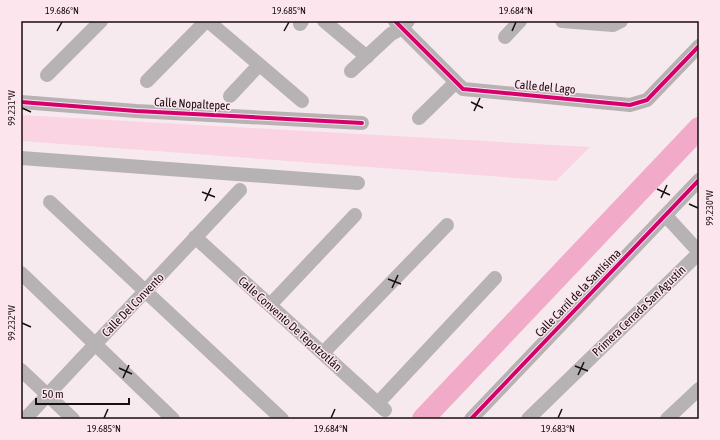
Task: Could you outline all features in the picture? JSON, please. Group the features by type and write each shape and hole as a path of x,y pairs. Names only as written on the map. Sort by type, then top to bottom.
{"street":[{"path":"48,75 101,21"},
{"path":"147,81 207,21 302,101"},
{"path":"324,21 367,57"},
{"path":"505,37 520,21"},
{"path":"562,21 613,26 621,21"},
{"path":"352,71 401,23"},
{"name":"Calle del Lago","path":"401,23 463,89 630,105 648,100 699,46"},
{"path":"230,96 259,65"},
{"path":"419,118 456,82"},
{"name":"Calle Nopaltepec","path":"21,102 136,111 362,123"},
{"path":"21,158 358,183"},
{"name":"Calle Carril de la Santísima","path":"471,419 699,180"},
{"name":"Calle Del Convento","path":"25,419 147,291 240,190"},
{"path":"50,202 147,291 282,419"},
{"path":"270,306 355,215"},
{"path":"666,216 699,253"},
{"path":"323,353 447,225"},
{"name":"Calle Convento De Tepotzotlán","path":"196,237 381,407 495,278"},
{"name":"Primera Cerrada San Agustín","path":"528,419 699,253"},
{"path":"21,273 173,419"},
{"path":"21,370 73,419"},
{"path":"667,419 699,389"}],"shaded area":[{"path":"21,115 590,147 556,181 21,141"}],"waterway":[{"path":"423,419 699,128"}],"cycle path":[{"path":"395,21 463,89 630,105 647,100 699,46"},
{"path":"21,102 136,111 362,123"},
{"path":"471,419 699,180"}]}
